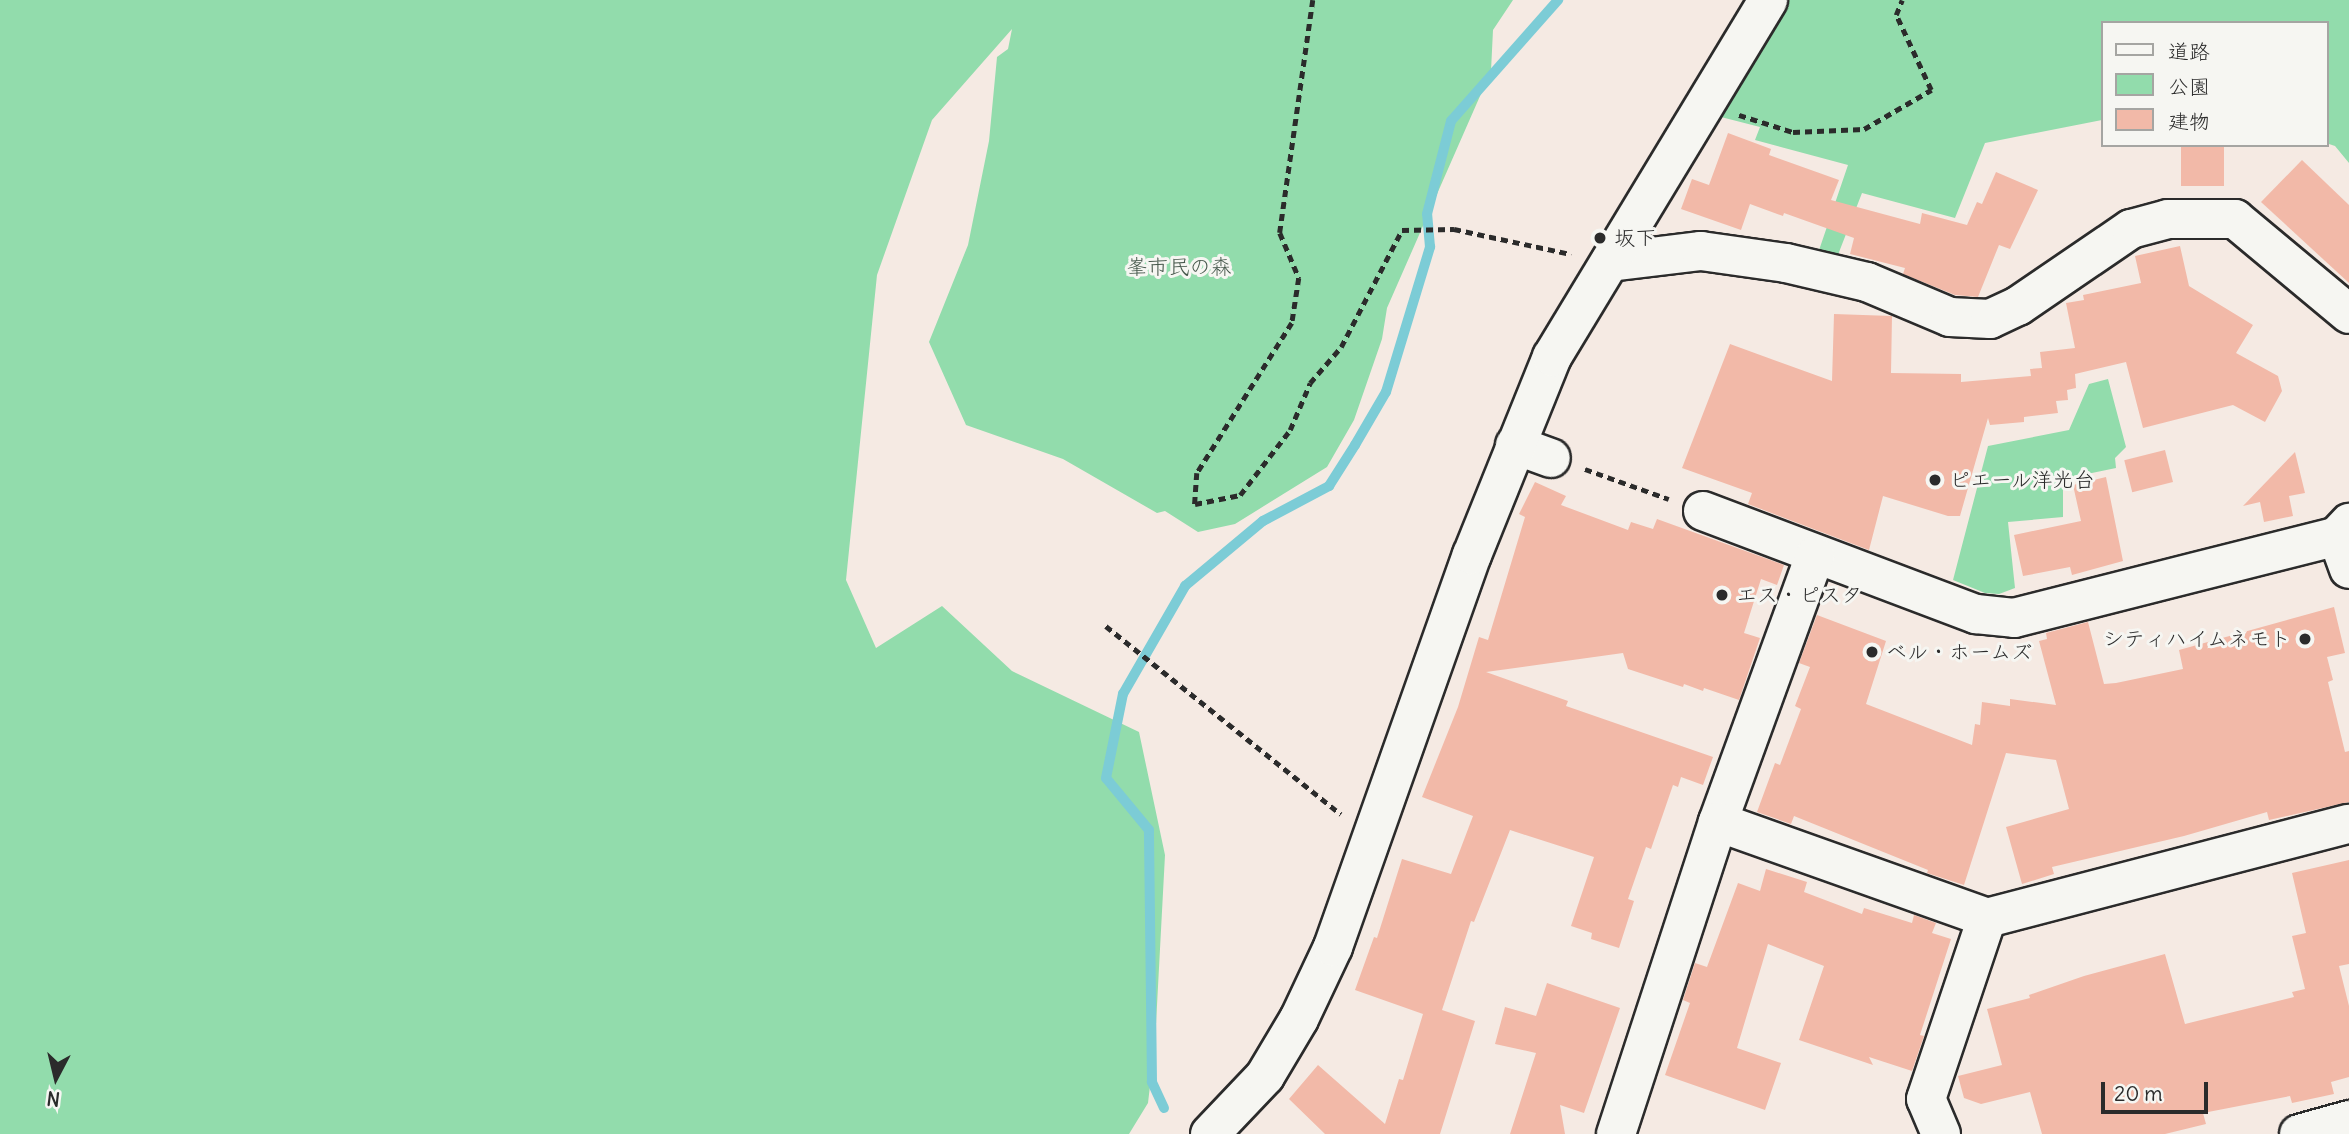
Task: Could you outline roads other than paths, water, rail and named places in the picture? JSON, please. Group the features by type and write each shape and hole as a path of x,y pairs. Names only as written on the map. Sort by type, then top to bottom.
{"street":[{"path":"1210,1134 1265,1076 1300,1019 1333,947 1472,555 1552,357 1768,0"},
{"path":"1609,262 1701,251 1786,263 1867,282 1950,317 1990,318 2018,306 2131,229 2168,219 2235,219 2349,314"},
{"path":"1515,445 1551,458"},
{"path":"1703,511 1815,556 1976,614 2014,618 2345,543"},
{"path":"1616,1134 1718,822 1815,556"},
{"path":"1718,822 1987,918 2349,824"},
{"path":"1941,1134 1926,1099 1987,918"},
{"path":"2299,1134 2349,1121"}],"waterway":[{"path":"1164,1108 1152,1082 1149,830 1106,778 1123,694 1185,586 1263,521 1329,486 1355,445 1386,392 1430,247 1427,214 1451,121 1558,0"}],"place":[{"name":"坂下","path":"1600,238"},
{"name":"ピエール洋光台","path":"1935,480"},
{"name":"エス・ピスタ","path":"1722,595"},
{"name":"シティハイムネモト","path":"2305,639"},
{"name":"ベル・ホームズ","path":"1872,652"}],"park label":[{"name":"峯市民の森","path":"1179,267"}]}
